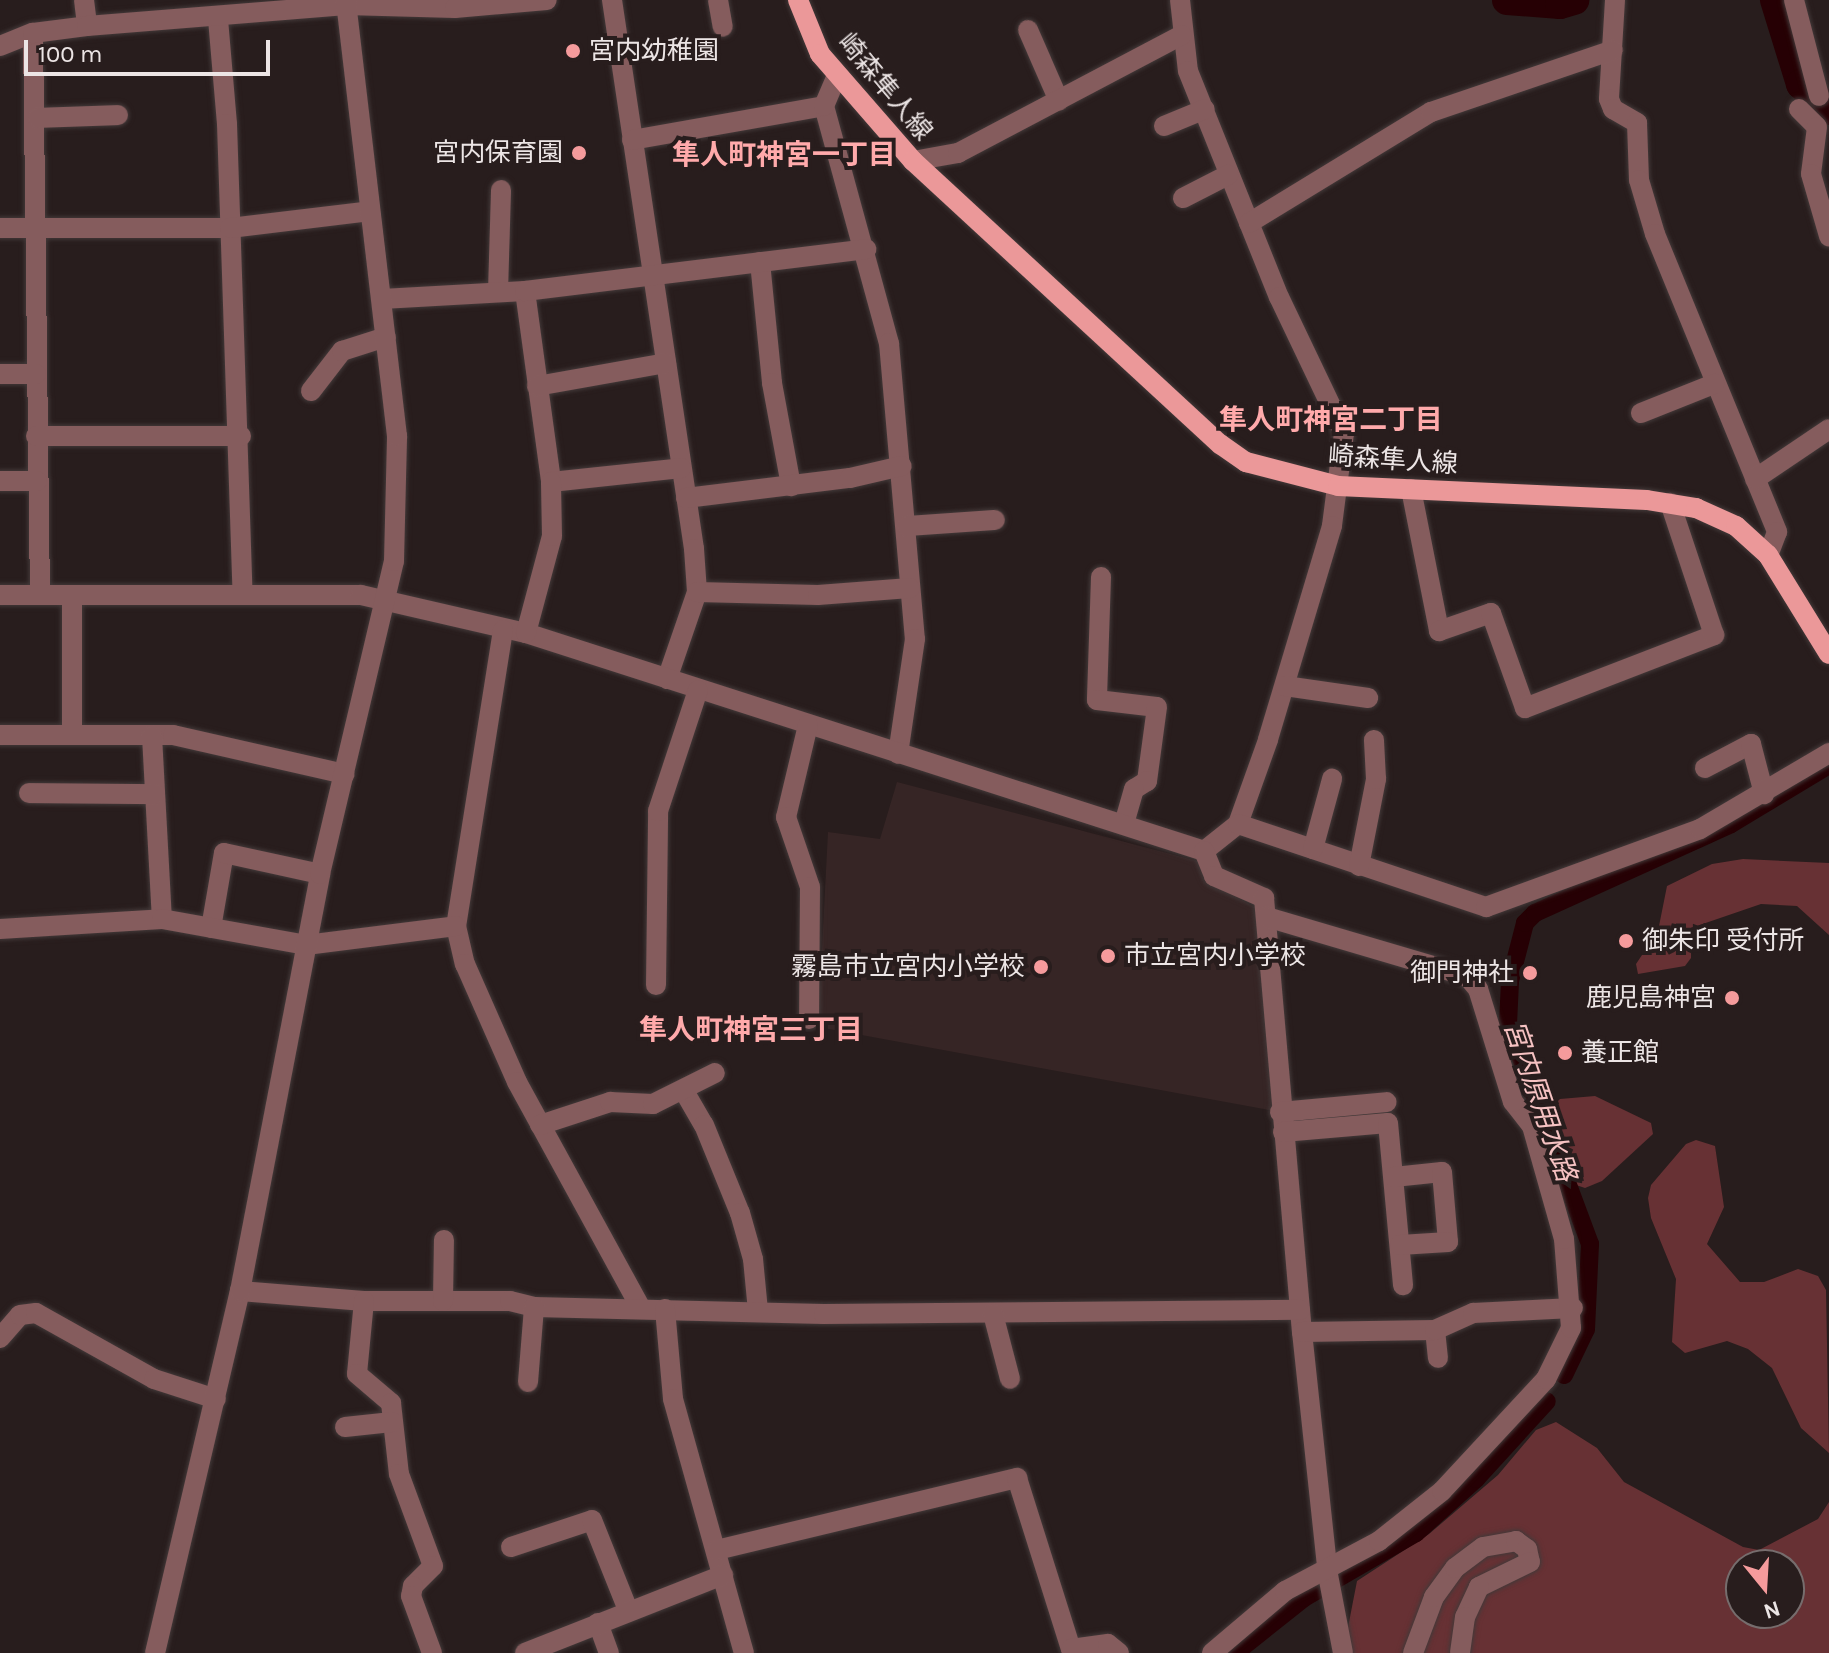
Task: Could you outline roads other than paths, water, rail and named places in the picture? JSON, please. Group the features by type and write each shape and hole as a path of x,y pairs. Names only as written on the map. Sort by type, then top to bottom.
{"main road":[{"name":"崎森隼人線","path":"798,0 812,39 837,76 913,161 1220,444 1261,469 1338,486 1670,503 1722,518 1768,555 1829,654"}],"street":[{"path":"84,0 87,26"},
{"path":"0,46 33,33 87,26 218,19 346,3 455,8 505,1 547,0"},
{"path":"612,0 686,498 697,592 667,679"},
{"path":"718,0 723,27"},
{"path":"1180,0 1188,71 1228,175 1341,424 1338,486 1328,543 1285,686 1238,824 1204,851"},
{"path":"1615,0 1609,99 1613,109 1637,123 1639,180 1655,234 1777,532 1768,555"},
{"path":"1794,0 1819,96"},
{"path":"155,1653 240,1291 320,874 388,600 396,524 397,436 346,3"},
{"path":"218,19 241,436 243,594"},
{"path":"1028,30 1059,101"},
{"path":"33,33 38,118 36,436 40,595"},
{"path":"913,161 958,153 1182,35"},
{"path":"1249,223 1431,112 1613,50"},
{"path":"837,76 824,106 866,249 889,343 902,466 915,639 898,754"},
{"path":"632,140 824,106"},
{"path":"1164,126 1205,109"},
{"path":"1799,109 1817,127 1811,174 1829,236"},
{"path":"38,118 118,115"},
{"path":"1183,198 1228,175"},
{"path":"498,292 501,190"},
{"path":"0,228 230,228 370,211"},
{"path":"382,299 525,291 866,249"},
{"path":"760,262 772,383 791,486"},
{"path":"525,291 551,482 552,536 526,633"},
{"path":"311,391 342,351 386,337"},
{"path":"537,386 666,363"},
{"path":"0,374 36,374"},
{"path":"1641,413 1714,384"},
{"path":"1755,479 1801,453 1829,429"},
{"path":"36,436 241,436"},
{"path":"686,498 791,486 902,466"},
{"path":"551,482 681,468"},
{"path":"0,481 37,481"},
{"path":"1411,489 1439,631 1491,613 1525,708 1714,635 1670,503"},
{"path":"907,526 995,520"},
{"path":"1101,577 1097,700 1157,707 1147,781 1134,789 1124,825"},
{"path":"697,592 818,595 910,588"},
{"path":"0,595 243,594 388,600 503,630 526,633 1204,851"},
{"path":"72,595 72,734"},
{"path":"503,630 456,926 465,964 540,1125 640,1307"},
{"path":"1285,686 1368,698"},
{"path":"656,985 658,811 698,690"},
{"path":"808,725 786,817 810,887 809,1019"},
{"path":"0,735 173,735 345,774"},
{"path":"152,736 162,919"},
{"path":"1359,866 1376,779 1374,740"},
{"path":"1705,768 1751,744 1764,794"},
{"path":"1238,824 1478,907 1494,906 1700,829 1829,753"},
{"path":"1313,849 1332,779"},
{"path":"29,793 155,794"},
{"path":"1204,851 1214,876 1264,898 1302,1332 1328,1570 1343,1653"},
{"path":"211,928 224,853 320,874"},
{"path":"1212,1653 1285,1591 1394,1531 1485,1449 1554,1367 1568,1339 1573,1308 1564,1239 1532,1126 1513,1102 1478,989 1467,976 1267,917"},
{"path":"0,929 162,919 306,945 456,926"},
{"path":"540,1125 610,1102 644,1106 684,1091 715,1073"},
{"path":"684,1091 740,1213 753,1259 758,1311"},
{"path":"1282,1122 1387,1102"},
{"path":"1282,1122 1388,1123 1403,1285"},
{"path":"1394,1177 1442,1172 1448,1242 1400,1245"},
{"path":"443,1301 444,1240"},
{"path":"240,1291 364,1301 510,1301 534,1307 993,1314 1300,1310"},
{"path":"364,1301 357,1374 384,1393 392,1422 399,1474 433,1566 413,1586 411,1596 432,1653"},
{"path":"528,1382 534,1307"},
{"path":"1302,1332 1435,1330 1473,1313 1573,1308"},
{"path":"665,1309 670,1384 744,1653"},
{"path":"0,1338 15,1318 33,1312 154,1379 216,1399"},
{"path":"993,1314 1010,1379"},
{"path":"1435,1330 1438,1358"},
{"path":"345,1427 392,1422"},
{"path":"717,1550 1017,1478 1071,1649 1108,1644 1119,1653"},
{"path":"511,1547 592,1520 628,1610"},
{"path":"1413,1653 1434,1597 1455,1568 1483,1547 1516,1541 1527,1549 1530,1562 1479,1587 1465,1617 1460,1653"},
{"path":"525,1653 723,1575"},
{"path":"598,1623 609,1653"}],"waterway":[{"path":"1507,0 1560,4 1574,0"},
{"path":"1775,0 1801,84 1829,110"},
{"name":"宮内原用水路","path":"1564,1375 1586,1329 1590,1244 1508,1024 1510,981 1525,923 1535,913 1731,824 1829,765"},
{"name":"宮内原用水路","path":"1235,1653 1304,1598 1416,1533 1476,1479 1547,1401"}],"place":[{"name":"宮内幼稚園","path":"573,51"},
{"name":"宮内保育園","path":"579,153"},
{"name":"御朱印 受付所","path":"1626,941"},
{"name":"市立宮内小学校","path":"1108,956"},
{"name":"霧島市立宮内小学校","path":"1041,967"},
{"name":"御門神社","path":"1530,973"},
{"name":"鹿児島神宮","path":"1732,998"},
{"name":"養正館","path":"1565,1053"}],"district":[{"name":"隼人町神宮一丁目","path":"784,155"},
{"name":"隼人町神宮二丁目","path":"1331,420"},
{"name":"隼人町神宮三丁目","path":"751,1030"}]}
